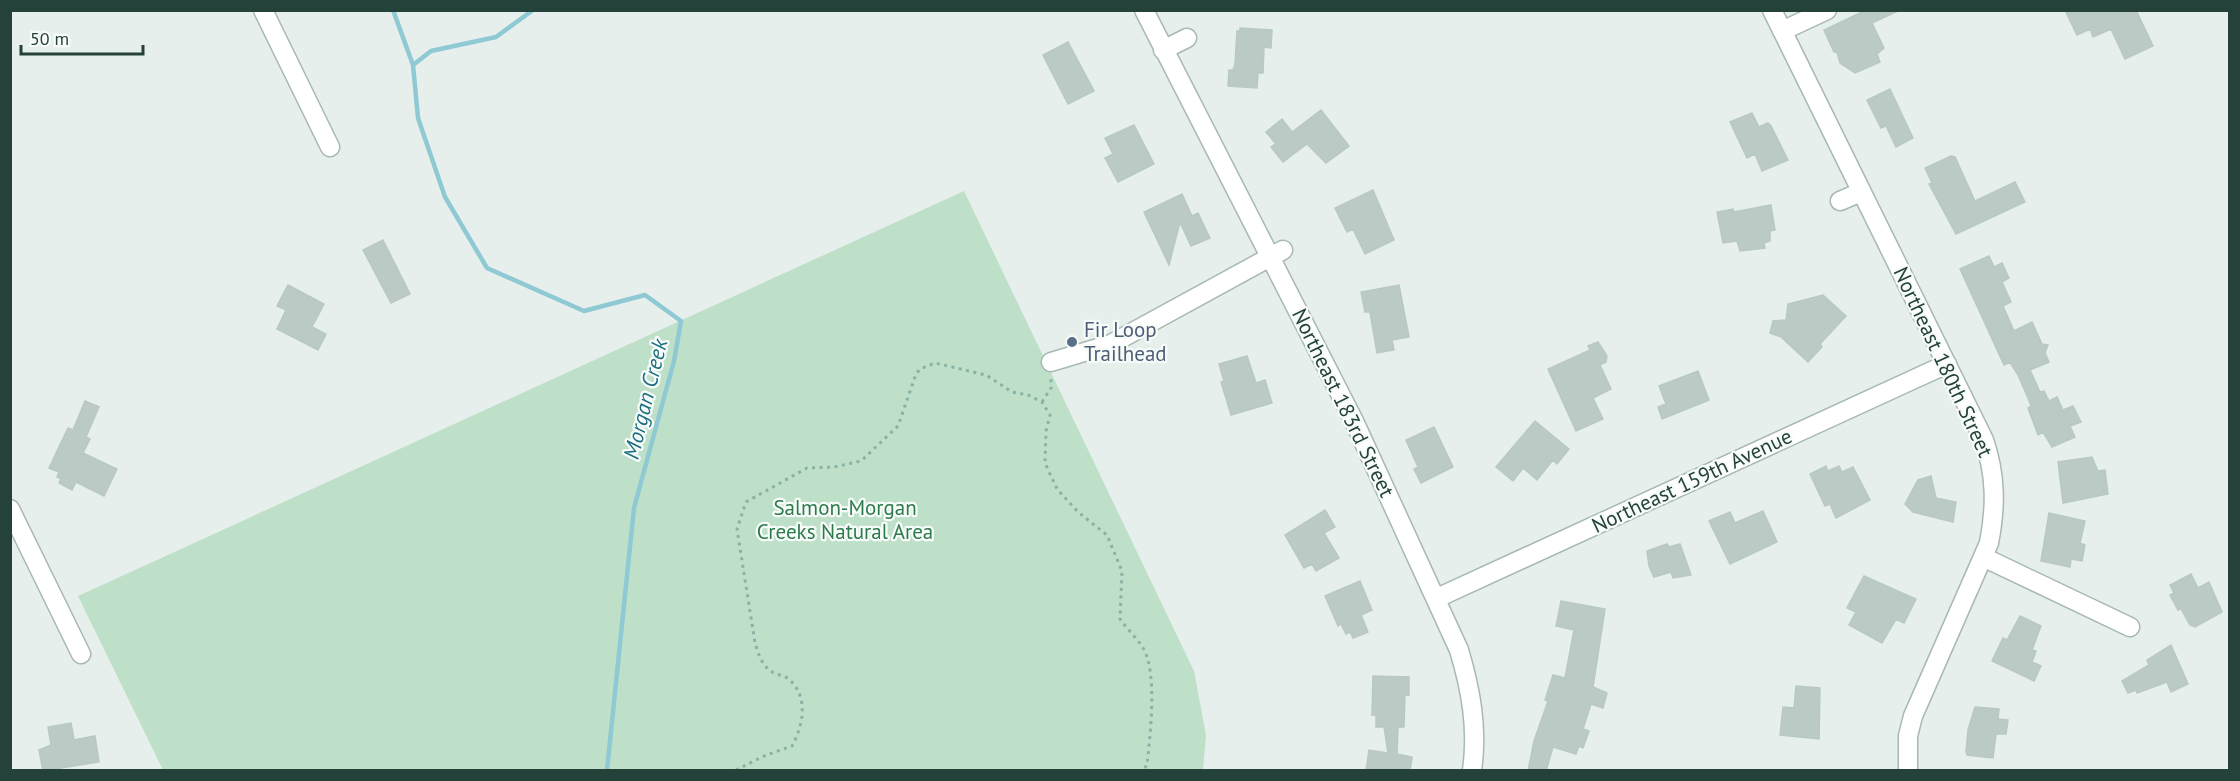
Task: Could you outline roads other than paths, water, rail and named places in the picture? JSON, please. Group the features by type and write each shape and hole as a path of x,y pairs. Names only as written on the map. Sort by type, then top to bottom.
{"street":[{"path":"263,10 330,147"},
{"name":"Northeast 183rd Street","path":"1144,10 1277,253 1460,650 1470,690 1474,740 1472,771"},
{"name":"Northeast 180th Street","path":"1772,10 1984,440 1993,474 1994,519 1983,557 1913,717 1908,736 1908,771"},
{"path":"1782,31 1827,10"},
{"path":"1164,50 1187,38"},
{"path":"1840,201 1861,192"},
{"path":"1051,362 1111,344 1277,253"},
{"name":"Northeast 159th Avenue","path":"1437,598 1947,364"},
{"path":"10,509 81,654"},
{"path":"1983,557 2130,627"}],"waterway":[{"name":"Morgan Creek","path":"393,10 413,65"},
{"name":"Morgan Creek","path":"533,10 496,37 431,51 413,65 418,118 445,197 487,268 584,311 645,295 681,321 674,361 634,508 607,770"}],"place":[{"name":"Fir Loop Trailhead","path":"1072,342"}],"park label":[{"name":"Salmon-Morgan Creeks Natural Area","path":"845,520"}]}
